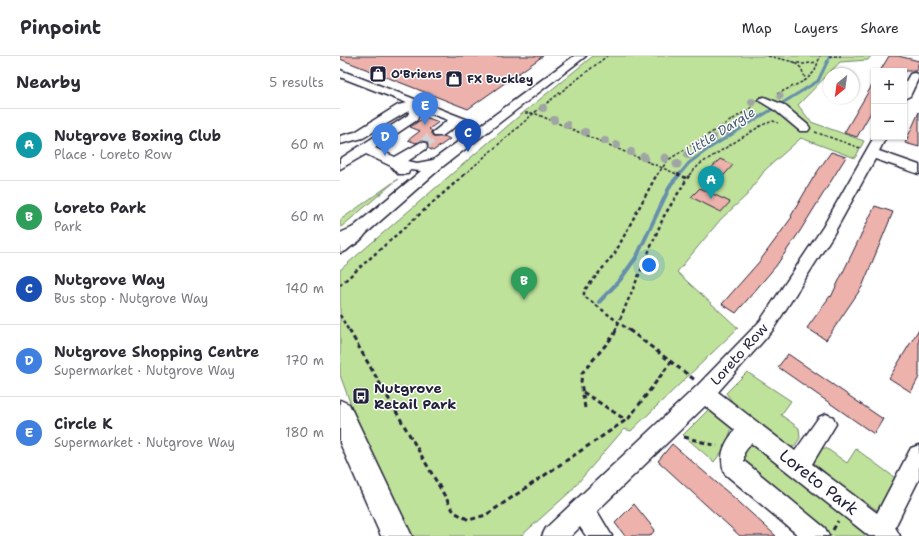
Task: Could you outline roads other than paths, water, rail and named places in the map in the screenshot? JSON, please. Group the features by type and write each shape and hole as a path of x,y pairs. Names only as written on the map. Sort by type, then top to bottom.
{"main road":[{"path":"340,413 397,536"}],"street":[{"path":"340,247 348,238 437,164 581,56"},
{"path":"340,73 484,130"},
{"path":"907,90 914,76"},
{"path":"907,97 916,100"},
{"path":"764,100 780,108 804,128"},
{"path":"343,138 402,108 421,104"},
{"path":"340,165 413,117 416,109 421,104"},
{"path":"438,133 458,119"},
{"path":"876,145 919,170"},
{"name":"Loreto Row","path":"554,536 704,393 766,326 828,231 876,145"},
{"path":"396,163 421,146"},
{"path":"365,148 396,163 417,167 437,164"},
{"path":"396,163 402,170 407,189"},
{"name":"Loreto Park","path":"704,393 885,533"},
{"path":"798,466 826,424"},
{"path":"749,428 733,450 733,466 816,536"},
{"path":"885,533 919,456"},
{"path":"582,510 600,536"}],"waterway":[{"name":"Little Dargle","path":"679,175 689,163 708,149 818,81 830,56"},
{"name":"Little Dargle","path":"599,302 620,280 637,256 671,184 680,174"}],"tunnel":[{"path":"421,146 438,133"}],"place":[{"name":"O'Briens","path":"378,74"},
{"name":"FX Buckley","path":"454,79"},
{"name":"Circle K","path":"425,125"},
{"name":"Nutgrove Way","path":"468,152"},
{"name":"Nutgrove Shopping Centre","path":"385,156"},
{"name":"Nutgrove Boxing Club","path":"711,199"},
{"name":"Loreto Park","path":"524,300"},
{"name":"Nutgrove Retail Park","path":"361,396"}]}
